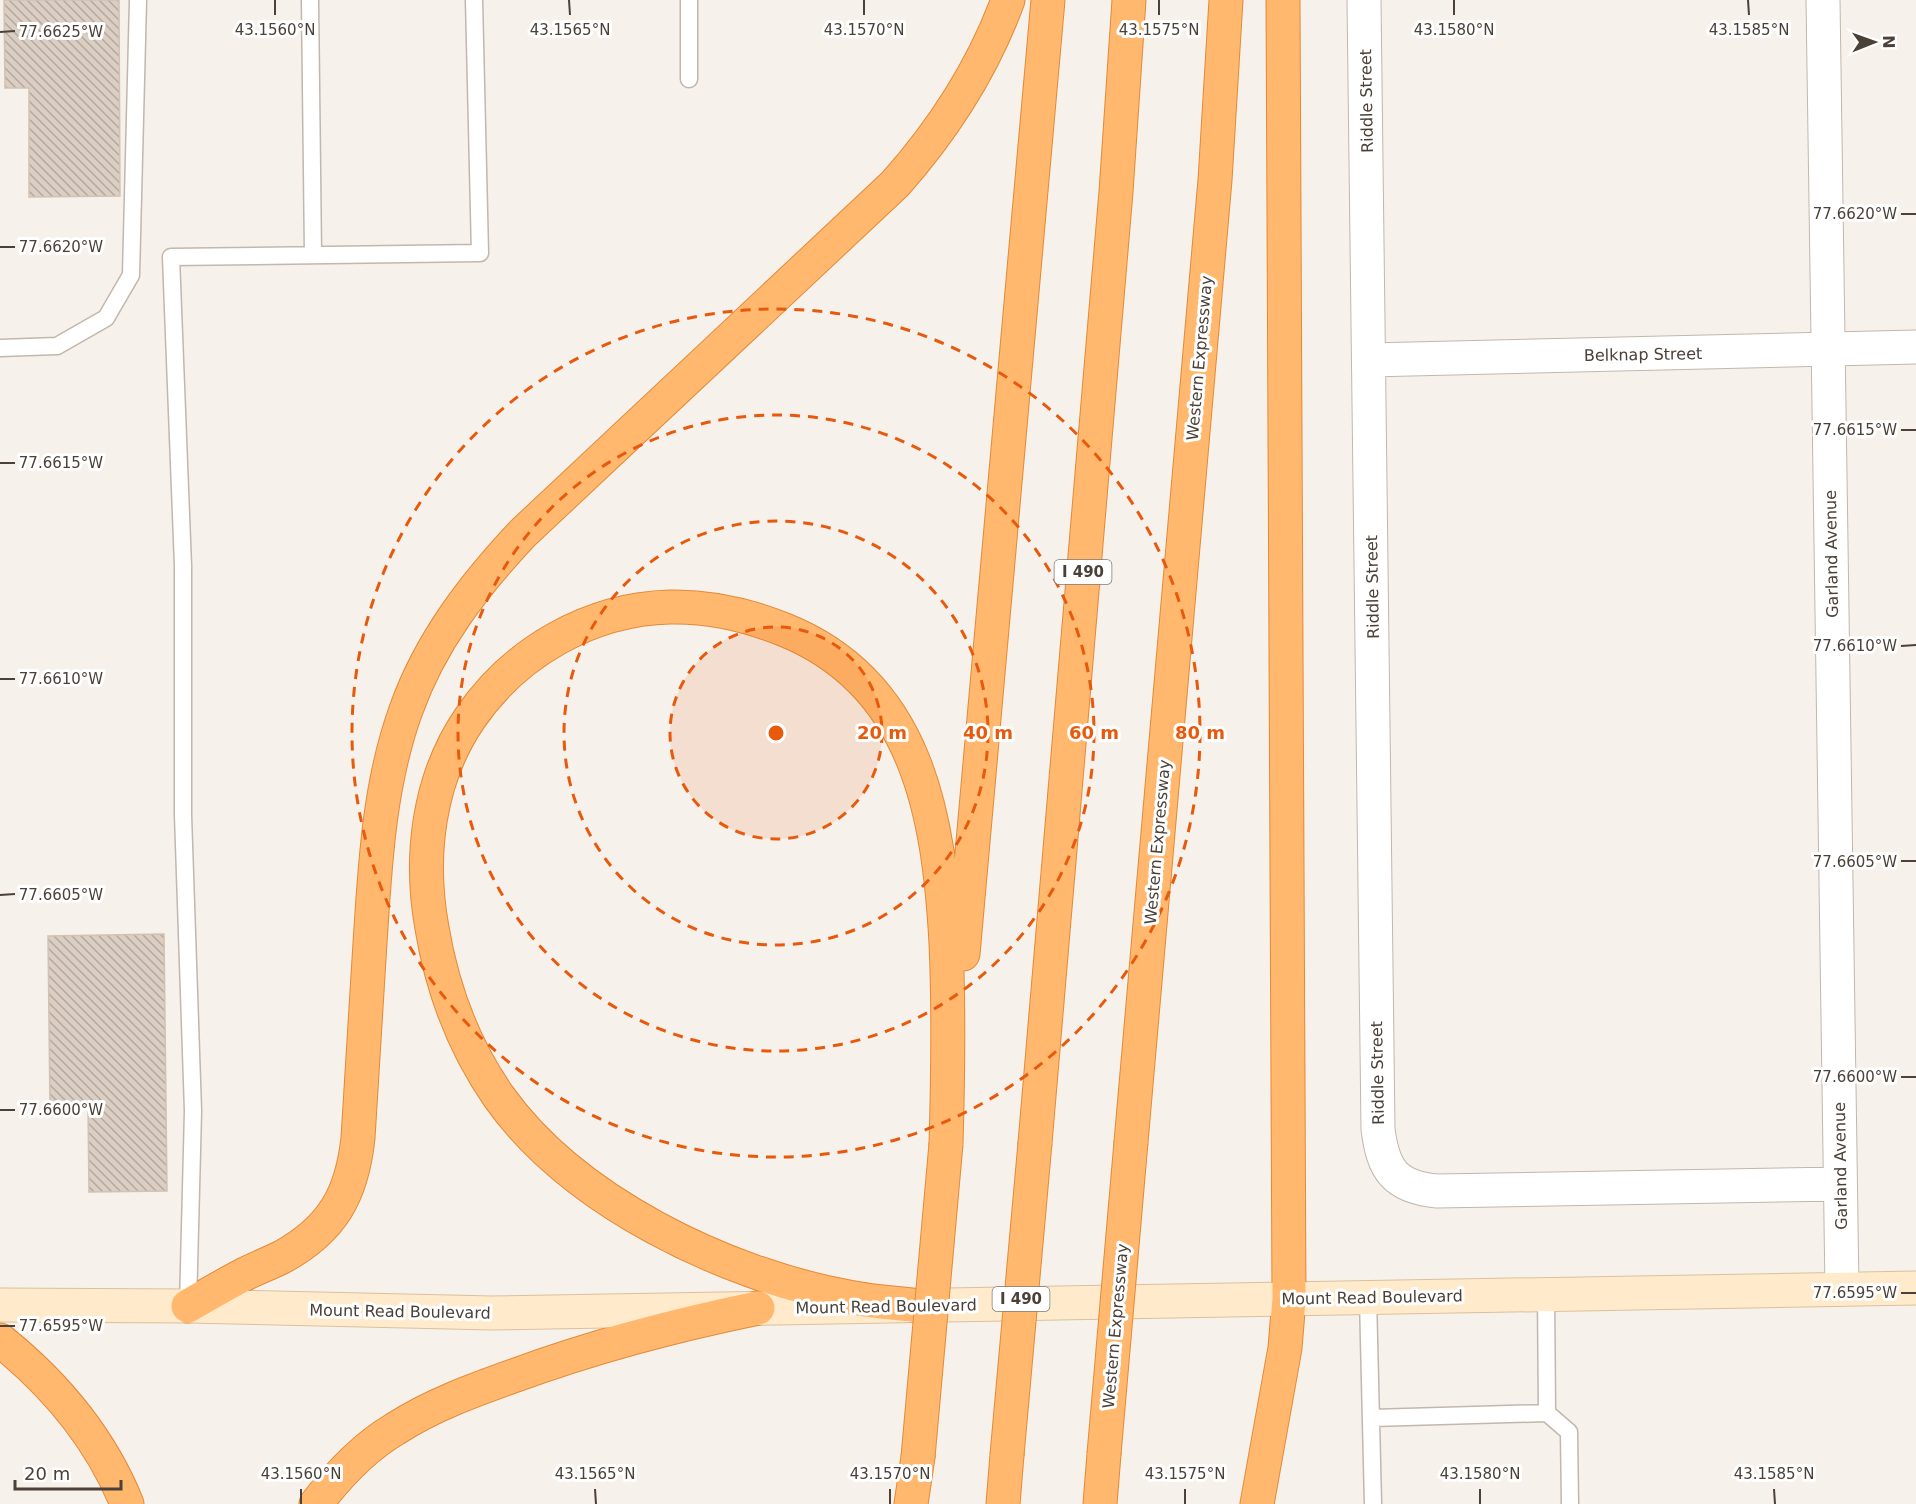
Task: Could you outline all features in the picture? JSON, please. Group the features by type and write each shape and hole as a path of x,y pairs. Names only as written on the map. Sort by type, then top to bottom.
{"highway":[{"path":"188,1306 312,1238 333,1216 353,1173 358,1138 372,908 383,799 406,708 424,667 459,608 491,566 523,533 902,176 937,132 966,88 994,34 1008,0"},
{"path":"913,1504 1048,0"},
{"name":"I 490","path":"1003,1504 1116,192 1129,0"},
{"name":"Western Expressway","path":"1100,1504 1215,180 1226,0"},
{"path":"1257,1504 1285,1348 1289,1299 1283,0"},
{"path":"921,1306 822,1292 740,1265 674,1237 623,1209 569,1170 538,1143 498,1095 461,1028 444,979 429,909 427,869 432,812 449,756 469,719 496,686 527,658 579,627 613,615 670,607 726,611 780,628 827,653 866,685 888,712 907,745 928,802 938,848 947,981 946,1144"},
{"path":"316,1504 347,1467 376,1441 410,1419 464,1394 615,1341 758,1308"},
{"path":"0,1340 45,1380 80,1418 111,1468 127,1504"}],"main road":[{"name":"Mount Read Boulevard","path":"0,1305 188,1306 427,1313 1916,1287"}],"street":[{"name":"Riddle Street","path":"1364,0 1378,1129 1381,1152 1391,1172 1410,1187 1437,1191 1840,1184"},
{"name":"Garland Avenue","path":"1823,0 1842,1289"},
{"name":"Belknap Street","path":"1369,360 1916,346"}],"lane":[{"path":"0,348 57,346 106,318 131,275 138,0"},
{"path":"310,0 313,255"},
{"path":"188,1306 193,1111 183,815 183,566 171,257 480,253 474,0"},
{"path":"689,0 689,79"},
{"path":"1546,1293 1547,1413"},
{"path":"1368,1298 1373,1504"},
{"path":"1372,1418 1547,1413 1569,1432 1570,1504"}],"building":[{"path":"4,0 119,0 120,196 29,197 29,88 5,88"},
{"path":"164,934 167,1191 89,1192 88,1108 50,1109 48,936"}]}
